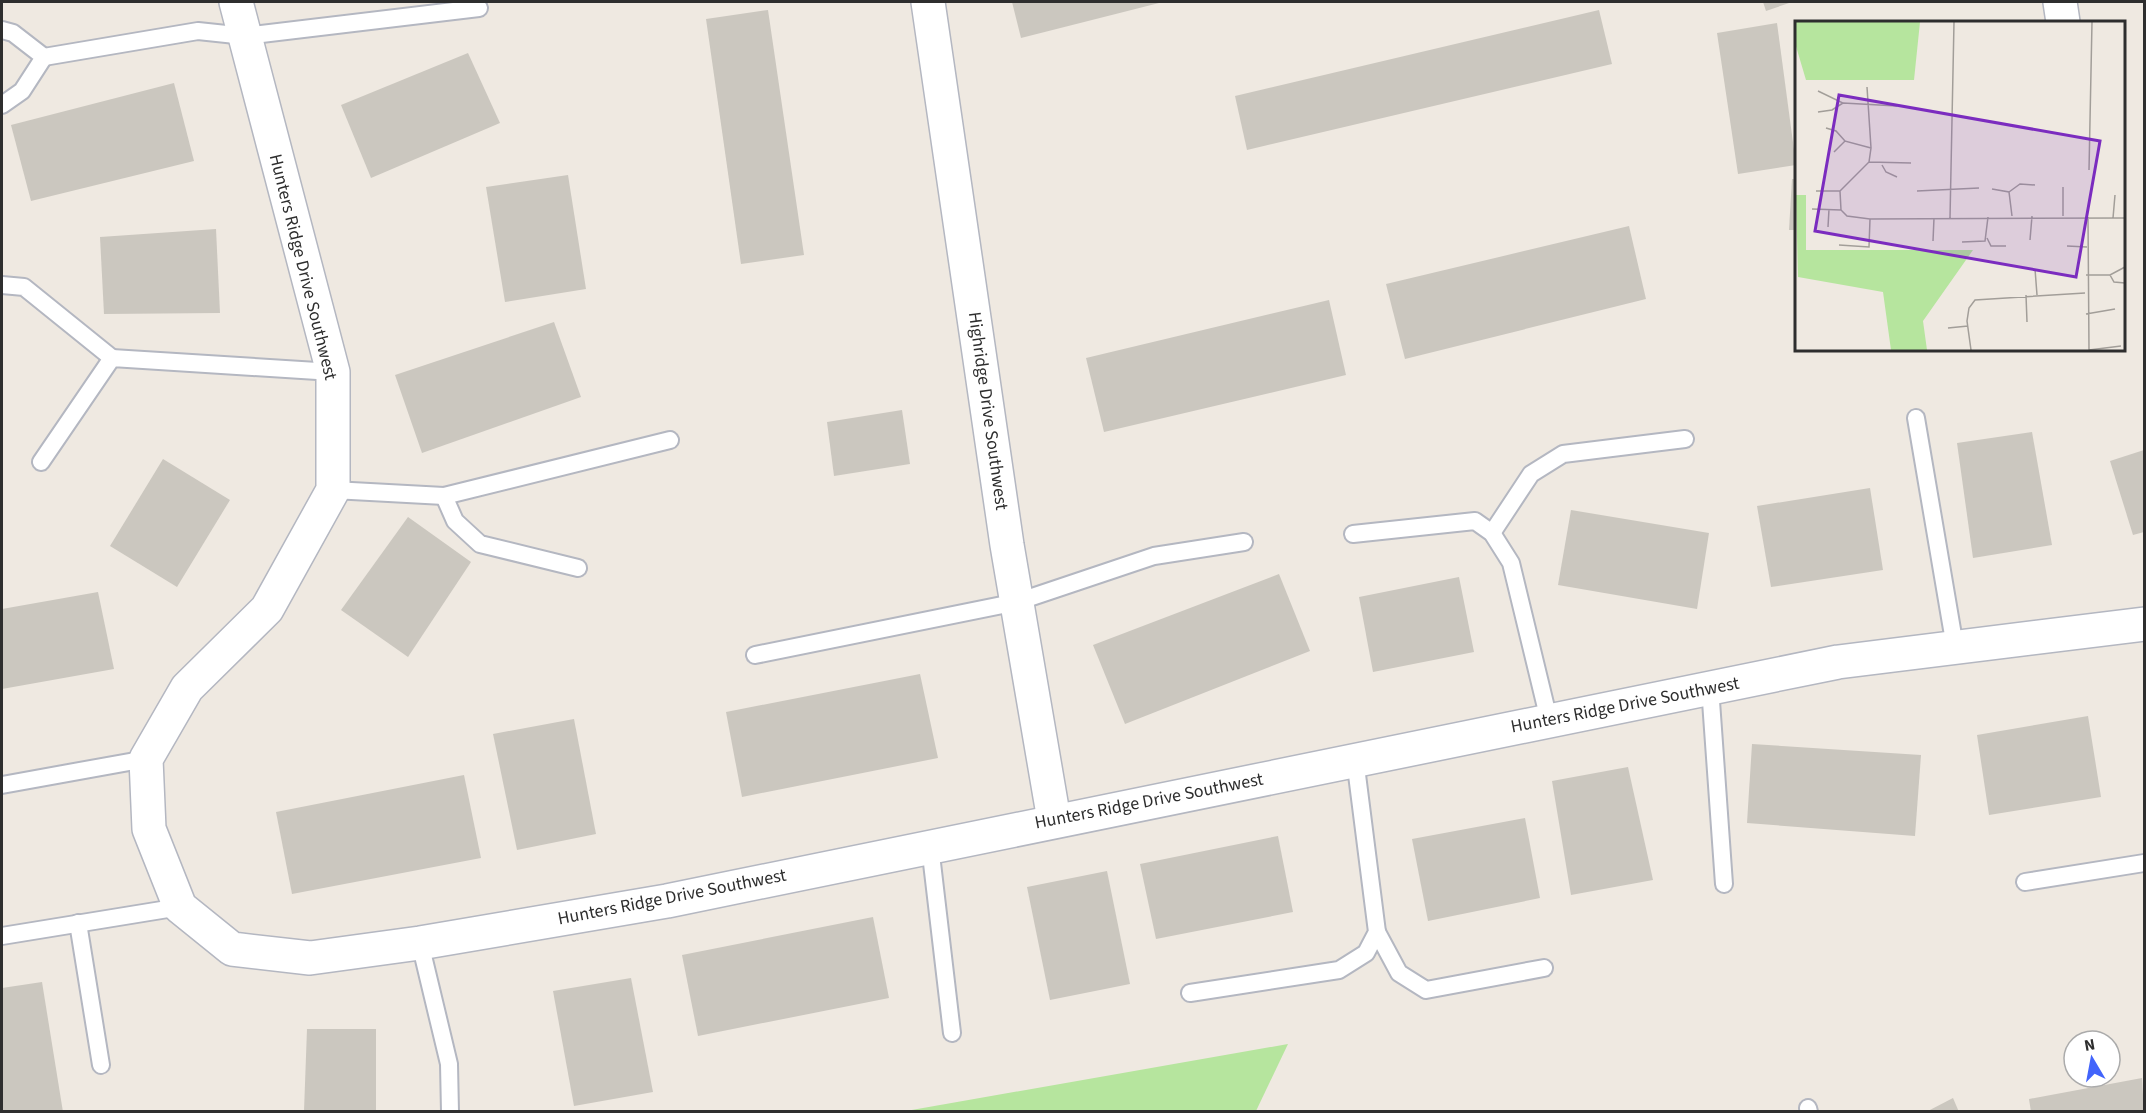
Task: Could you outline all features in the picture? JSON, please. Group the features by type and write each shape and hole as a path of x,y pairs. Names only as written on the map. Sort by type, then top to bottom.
{"street":[{"name":"Hunters Ridge Drive Southwest","path":"236,2 333,372 333,490 267,609 187,688 146,759 149,829 180,907 232,949 310,958 420,943 667,901 1054,820 1838,662 2145,624"},
{"name":"Highridge Drive Southwest","path":"928,2 1017,602 1054,820"},
{"path":"2060,2 2063,21"}],"lane":[{"path":"2,105 22,90 45,57 198,31 245,36 479,8"},
{"path":"2,30 13,33 45,57"},
{"path":"2,285 24,287 112,358 333,372"},
{"path":"41,462 112,358"},
{"path":"1916,418 1955,647"},
{"path":"1492,533 1531,474 1563,454 1685,439"},
{"path":"333,490 444,496 670,440"},
{"path":"444,496 454,521 480,544 578,568"},
{"path":"1353,534 1475,521 1492,533 1510,562 1549,720"},
{"path":"755,655 1017,602 1154,556 1244,542"},
{"path":"1710,687 1724,884"},
{"path":"2,785 146,759"},
{"path":"1355,759 1377,932 1399,974 1426,990 1544,968"},
{"path":"930,846 952,1032"},
{"path":"2025,882 2145,863"},
{"path":"2,936 180,907"},
{"path":"78,923 101,1065"},
{"path":"1190,993 1339,970 1366,954 1377,932"},
{"path":"420,943 449,1064 450,1112"}],"green space":[{"path":"1288,1044 1256,1111 906,1111"}],"building":[{"path":"1012,2 1163,2 1021,38"},
{"path":"1763,2 1792,2 1766,11"},
{"path":"768,10 804,255 741,264 706,19"},
{"path":"1599,10 1612,64 1247,150 1235,96"},
{"path":"1777,23 1795,165 1738,174 1717,33"},
{"path":"468,53 500,123 371,178 341,105"},
{"path":"174,83 194,161 31,201 11,125"},
{"path":"568,175 586,289 505,302 486,187"},
{"path":"1792,179 1795,179 1795,230 1789,230"},
{"path":"1629,226 1646,299 1405,359 1386,284"},
{"path":"216,229 220,313 104,314 100,237"},
{"path":"1329,300 1346,375 1104,432 1086,358"},
{"path":"554,322 581,397 422,453 395,375"},
{"path":"902,410 910,464 834,476 827,422"},
{"path":"2032,432 2052,545 1973,558 1957,443"},
{"path":"2144,450 2144,532 2133,535 2110,461"},
{"path":"163,459 230,500 177,587 110,546"},
{"path":"1870,488 1883,570 1771,587 1757,506"},
{"path":"1571,510 1709,533 1697,609 1558,585"},
{"path":"408,517 471,562 408,657 341,610"},
{"path":"1279,574 1310,651 1125,724 1093,645"},
{"path":"1459,577 1474,652 1373,672 1359,597"},
{"path":"98,592 114,669 2,689 2,609"},
{"path":"920,674 938,758 742,797 726,712"},
{"path":"2088,716 2101,797 1989,815 1977,735"},
{"path":"574,719 596,834 517,850 493,734"},
{"path":"1752,744 1921,755 1915,836 1747,823"},
{"path":"1628,767 1653,880 1571,895 1552,781"},
{"path":"464,775 481,858 292,894 276,812"},
{"path":"1525,818 1540,898 1428,921 1412,839"},
{"path":"1278,836 1293,912 1156,939 1140,864"},
{"path":"1107,871 1130,984 1050,1000 1027,887"},
{"path":"873,917 889,998 698,1036 682,955"},
{"path":"631,978 653,1092 574,1106 553,991"},
{"path":"42,982 63,1112 2,1112 2,988"},
{"path":"307,1029 376,1029 376,1112 304,1111"},
{"path":"2142,1078 2144,1112 2031,1112 2029,1099 2083,1089 2122,1089 2122,1082"},
{"path":"1953,1098 1959,1112 1926,1112"}]}
